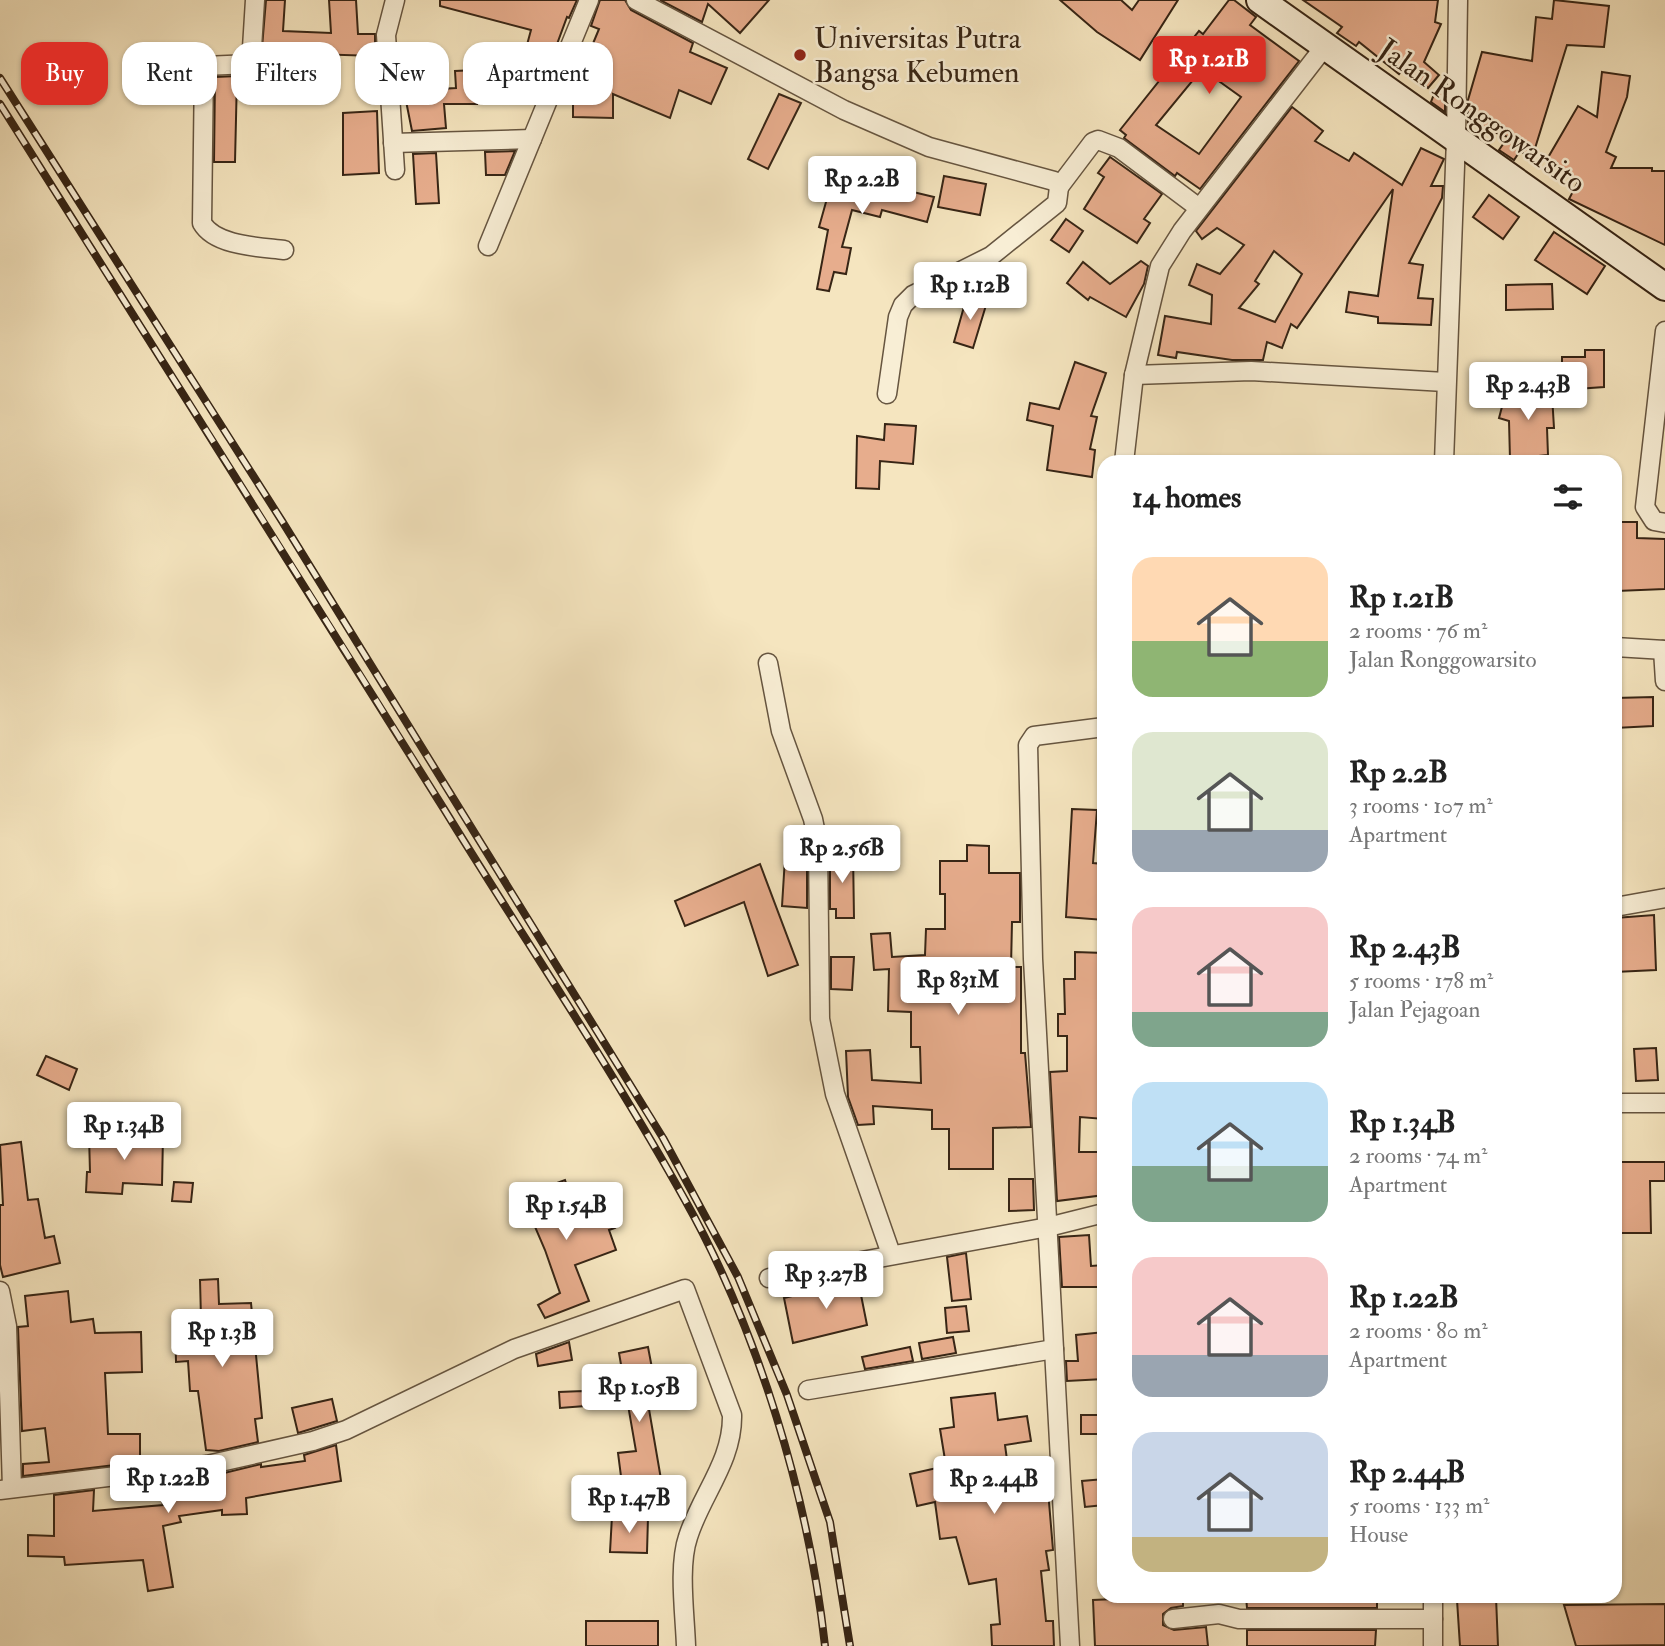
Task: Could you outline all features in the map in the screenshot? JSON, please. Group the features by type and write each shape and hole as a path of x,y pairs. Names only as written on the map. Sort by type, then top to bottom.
{"main road":[{"name":"Jalan Ronggowarsito","path":"1260,0 1665,287"}],"street":[{"path":"255,0 251,64 204,66 202,223 208,231 223,238 284,250"},
{"path":"395,0 386,35 395,170"},
{"path":"488,246 589,0"},
{"path":"636,0 844,110 905,137 972,161 1054,181 1059,187"},
{"path":"1444,455 1456,139 1458,0"},
{"path":"1125,455 1134,375 1160,265 1199,208 1325,46"},
{"path":"393,143 532,139"},
{"path":"887,394 898,317 903,305 913,295 991,256 1057,204 1059,187 1093,142 1098,140 1119,148 1199,208"},
{"path":"1665,331 1658,413 1645,507 1654,521 1665,523"},
{"path":"1134,375 1251,371 1445,382"},
{"path":"1622,647 1664,650 1665,681"},
{"path":"768,663 781,731 813,819 818,844 820,1018 835,1094 891,1254"},
{"path":"1070,1646 1030,878 1027,745 1034,736 1097,728"},
{"path":"1622,905 1665,898"},
{"path":"1622,1103 1665,1103"},
{"path":"769,1278 1048,1227 1097,1215"},
{"path":"0,1291 7,1326 6,1489 207,1465 313,1441 346,1430 514,1349 685,1289 733,1415 733,1432 728,1450 687,1538 686,1646"},
{"path":"808,1390 1054,1349"},
{"path":"1433,1603 1433,1646"},
{"path":"1174,1619 1219,1614 1239,1619 1433,1619"}],"building":[{"path":"266,0 285,0 283,31 331,33 329,0 356,0 358,34 375,34 375,42 355,42 355,55 341,55 341,42 262,42"},
{"path":"440,0 577,0 558,42 528,42 531,30 440,6"},
{"path":"600,0 625,0 631,10 693,43 690,52 727,68 711,104 679,90 670,118 613,94 613,42 594,42 599,29 591,26"},
{"path":"660,0 769,0 740,33 708,4 702,22"},
{"path":"1060,0 1121,0 1132,10 1139,0 1178,0 1140,60 1097,32"},
{"path":"1229,0 1234,0 1256,17 1250,25 1299,61 1200,189 1177,173 1175,176 1124,138 1126,135 1120,130 1199,31 1203,34","holes":["1202,69 1241,97 1199,154 1156,125"]},
{"path":"1303,0 1438,0 1435,22 1441,24 1424,62 1439,75 1428,88 1404,68 1399,74 1359,42 1356,46 1337,33 1342,27"},
{"path":"1554,0 1609,6 1604,47 1567,45 1532,158 1520,151 1514,160 1499,150 1508,137 1468,123 1468,100 1482,52 1532,61 1536,17 1552,19"},
{"path":"455,71 463,71 463,104 449,104 449,88 456,88"},
{"path":"1602,72 1630,76 1627,97 1606,152 1616,157 1611,168 1652,168 1652,171 1665,171 1665,245 1569,199 1579,180 1546,161 1578,106 1597,117"},
{"path":"231,76 231,105 236,105 235,162 214,162 217,77"},
{"path":"1436,89 1445,93 1445,112 1431,102"},
{"path":"779,94 801,103 768,169 748,159"},
{"path":"407,105 444,105 446,128 412,131"},
{"path":"573,105 613,105 613,118 573,117"},
{"path":"1292,107 1323,131 1315,141 1349,161 1354,153 1402,185 1421,148 1444,159 1431,186 1443,186 1442,198 1409,263 1423,265 1418,298 1433,299 1431,325 1378,323 1378,317 1346,312 1349,292 1378,296 1393,189 1297,328 1291,324 1282,348 1267,342 1263,360 1232,360 1177,352 1176,358 1158,355 1165,316 1211,324 1212,295 1189,285 1197,264 1220,274 1244,245 1217,228 1202,239 1196,231","holes":["1274,251 1302,274 1275,322 1239,308 1259,284 1255,281"]},
{"path":"377,111 379,173 343,175 343,113"},
{"path":"515,151 505,175 486,175 485,152"},
{"path":"436,153 439,203 416,204 413,154"},
{"path":"1110,157 1162,194 1144,219 1150,223 1137,243 1084,209 1104,177 1098,173"},
{"path":"870,173 890,178 888,186 934,197 927,222 882,210 880,217 852,210 842,247 851,248 846,274 834,272 829,291 817,289 828,230 819,227 833,177 866,187"},
{"path":"944,176 986,184 980,215 938,207"},
{"path":"1489,195 1519,217 1503,239 1473,217"},
{"path":"1066,219 1083,231 1069,252 1051,240"},
{"path":"1554,232 1605,266 1587,294 1535,260"},
{"path":"1141,261 1148,266 1144,284 1126,317 1090,297 1088,300 1067,283 1083,262 1110,284"},
{"path":"1552,284 1553,309 1506,310 1506,285"},
{"path":"967,296 987,302 973,348 954,342"},
{"path":"1585,350 1604,350 1604,387 1562,390 1562,357 1585,357"},
{"path":"1075,362 1106,373 1091,416 1097,417 1090,449 1095,450 1092,477 1047,470 1053,426 1027,420 1030,403 1059,409"},
{"path":"1493,363 1514,363 1514,379 1493,379"},
{"path":"1507,388 1552,395 1554,428 1547,428 1548,455 1510,455 1509,421 1499,418"},
{"path":"885,424 916,426 913,464 880,461 879,489 856,488 857,436 884,440"},
{"path":"1622,522 1637,522 1637,538 1665,539 1665,589 1622,591"},
{"path":"1653,697 1653,726 1622,728 1622,698"},
{"path":"1072,809 1097,810 1093,863 1097,863 1097,919 1066,917"},
{"path":"967,845 989,846 989,873 1020,873 1020,922 1012,922 1011,967 1021,967 1021,1053 1025,1053 1031,1127 993,1128 993,1169 949,1169 949,1129 932,1129 932,1110 873,1106 874,1124 858,1125 848,1097 846,1051 870,1050 872,1080 921,1083 920,1047 911,1047 911,1012 888,1011 889,969 874,970 871,934 890,933 892,957 925,955 926,929 945,929 945,894 940,894 940,861 967,861"},
{"path":"835,852 853,852 854,918 836,918 836,909 830,909 830,861 835,862"},
{"path":"785,858 807,860 807,908 782,906"},
{"path":"760,864 798,965 768,976 744,902 685,926 675,901"},
{"path":"1654,915 1656,970 1622,972 1622,917"},
{"path":"1075,952 1097,953 1097,1118 1080,1117 1079,1152 1097,1152 1097,1196 1057,1201 1050,1072 1067,1071 1067,1036 1058,1036 1058,1014 1065,1014 1064,979 1075,979"},
{"path":"831,957 854,957 852,990 831,989"},
{"path":"1656,1048 1658,1080 1636,1081 1634,1049"},
{"path":"46,1056 77,1069 69,1090 37,1075"},
{"path":"89,1135 163,1136 162,1185 123,1183 122,1194 86,1192 87,1172 90,1172"},
{"path":"21,1142 28,1200 38,1199 45,1238 54,1236 60,1263 3,1277 0,1265 0,1205 3,1205 0,1145"},
{"path":"1622,1162 1665,1162 1665,1181 1650,1181 1651,1233 1622,1233"},
{"path":"1009,1179 1033,1179 1034,1210 1009,1211"},
{"path":"565,1180 579,1222 608,1210 615,1228 609,1230 616,1250 575,1265 589,1301 545,1318 538,1305 560,1293 530,1215 525,1217 518,1197"},
{"path":"174,1182 193,1183 191,1202 172,1201"},
{"path":"1089,1235 1091,1266 1097,1266 1097,1287 1062,1287 1059,1237"},
{"path":"966,1253 971,1299 952,1301 947,1257"},
{"path":"218,1279 219,1304 251,1303 262,1418 255,1419 258,1442 219,1451 206,1450 198,1391 190,1391 188,1361 176,1362 175,1319 201,1318 200,1280"},
{"path":"858,1280 867,1325 793,1343 784,1298"},
{"path":"68,1291 71,1322 93,1319 95,1333 141,1332 142,1372 105,1373 108,1434 140,1434 140,1462 23,1476 23,1464 49,1462 45,1428 22,1431 18,1327 28,1326 25,1296"},
{"path":"966,1306 969,1331 947,1333 945,1308"},
{"path":"1097,1333 1097,1379 1067,1381 1066,1361 1078,1361 1076,1335"},
{"path":"953,1337 956,1353 922,1359 919,1343"},
{"path":"569,1342 572,1360 538,1366 536,1354"},
{"path":"648,1347 655,1384 645,1386 662,1485 623,1492 618,1453 636,1451 619,1353"},
{"path":"910,1347 913,1361 865,1369 862,1357"},
{"path":"583,1391 585,1406 560,1408 559,1392"},
{"path":"995,1393 998,1420 1027,1416 1031,1441 1005,1445 1010,1482 1047,1478 1053,1550 1046,1551 1049,1570 1041,1571 1046,1621 1053,1621 1054,1646 992,1646 991,1625 1000,1624 996,1579 969,1584 956,1537 940,1539 935,1502 917,1506 910,1474 946,1466 940,1429 954,1427 951,1398"},
{"path":"332,1399 337,1421 298,1433 292,1408"},
{"path":"1081,1415 1097,1415 1097,1434 1081,1434"},
{"path":"336,1445 341,1481 246,1498 247,1514 222,1515 222,1510 179,1516 181,1522 163,1526 173,1587 148,1591 143,1560 65,1565 64,1557 28,1556 28,1535 54,1536 54,1495 94,1490 93,1511 163,1505 159,1488 220,1480 220,1474 261,1464 261,1467 305,1461 304,1455"},
{"path":"1097,1480 1097,1506 1085,1507 1082,1481"},
{"path":"612,1516 648,1517 647,1553 610,1552"},
{"path":"1093,1600 1097,1600 1097,1603 1183,1603 1183,1606 1171,1608 1163,1614 1163,1625 1174,1630 1206,1627 1208,1646 1095,1646"},
{"path":"1247,1603 1377,1603 1377,1608 1247,1608"},
{"path":"1457,1603 1496,1603 1498,1646 1460,1646"},
{"path":"1665,1604 1665,1645 1581,1646 1576,1646 1564,1605"},
{"path":"586,1621 658,1621 658,1646 586,1646"},
{"path":"1247,1630 1376,1630 1375,1646 1247,1646"}],"railway":[{"path":"0,78 282,521 663,1138 738,1277 787,1395 830,1522 850,1646"},
{"path":"0,104 597,1052 685,1200 735,1304 776,1417 807,1533 825,1646"}],"place":[{"name":"Universitas Putra Bangsa Kebumen","path":"800,55"}]}
